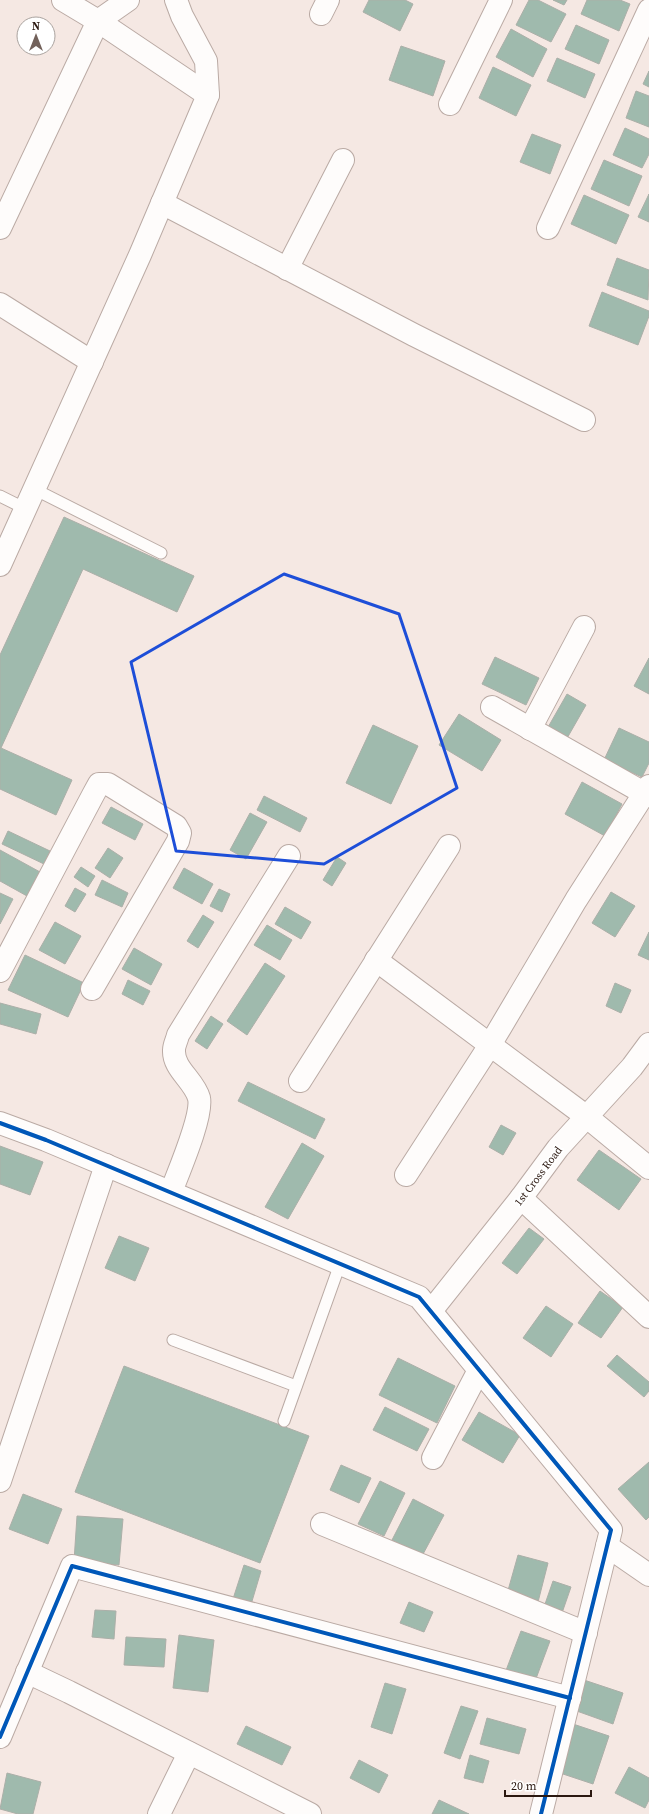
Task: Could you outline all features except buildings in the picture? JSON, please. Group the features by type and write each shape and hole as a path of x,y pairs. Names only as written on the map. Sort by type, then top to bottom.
{"street":[{"path":"63,0 98,21 208,95"},
{"path":"0,228 98,21 128,0"},
{"path":"0,566 162,204 208,95 206,61 182,16 176,0"},
{"path":"450,104 500,0"},
{"path":"548,228 649,10"},
{"path":"287,268 343,160"},
{"path":"162,204 584,420"},
{"path":"0,304 92,362"},
{"path":"530,729 584,627"},
{"path":"406,1175 490,1045 576,900 647,792 492,707"},
{"path":"0,971 99,784 108,784 176,826 180,833 174,848 92,989"},
{"path":"300,1081 449,846"},
{"path":"171,1192 198,1115 199,1099 193,1083 176,1063 174,1050 178,1035 289,856"},
{"path":"376,960 587,1117 649,1168"},
{"name":"1st Cross Road","path":"431,1311 521,1198 558,1148 632,1067 649,1044"},
{"path":"0,1123 46,1140 171,1192 418,1297 611,1530 541,1814"},
{"path":"0,1481 106,1165"},
{"path":"521,1198 649,1318"},
{"path":"433,1458 479,1370"},
{"path":"322,1524 586,1633"},
{"path":"607,1546 649,1575"},
{"path":"0,1738 72,1566 570,1698"},
{"path":"28,1672 310,1814"},
{"path":"159,1814 190,1753"}],"lane":[{"path":"34,489 161,554"},
{"path":"0,496 26,509"},
{"path":"284,1421 340,1264"},
{"path":"173,1340 296,1386"}],"highlighted area":[{"path":"284,574 399,614 457,788 324,864 176,851 131,662"}],"cycle path":[{"path":"0,1123 46,1140 419,1297 611,1530 541,1814"},
{"path":"0,1737 72,1566 570,1698"}]}
